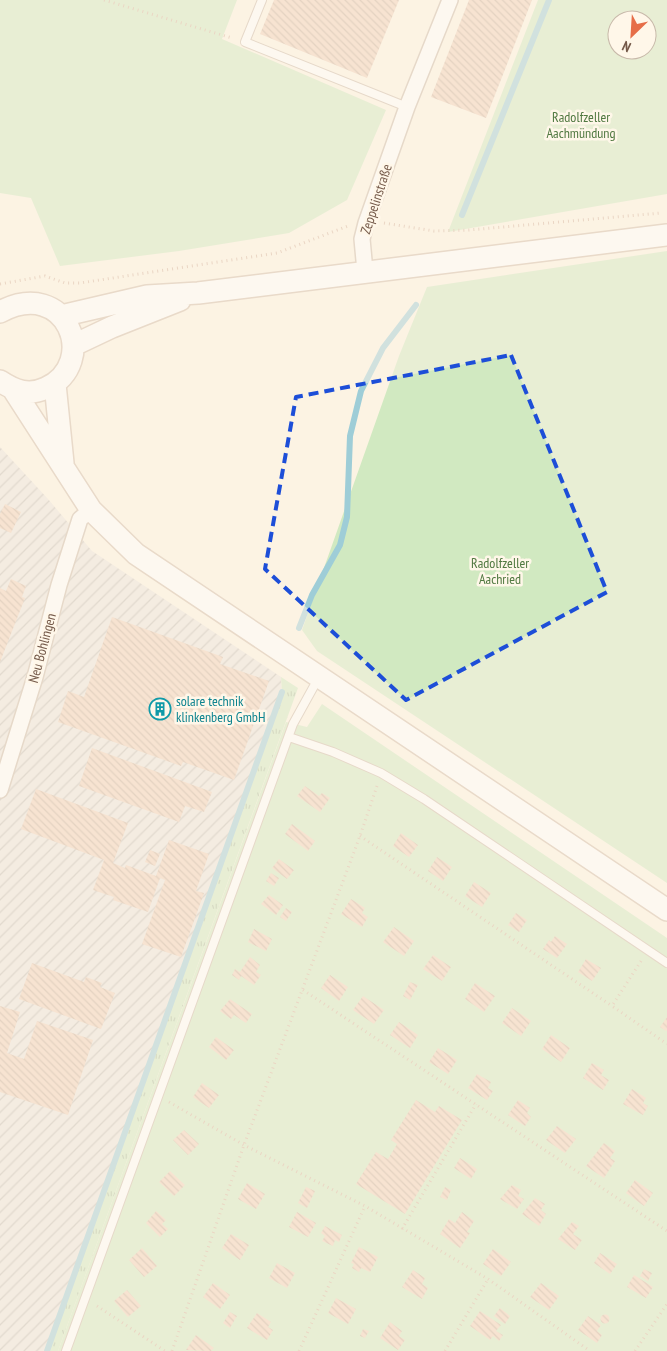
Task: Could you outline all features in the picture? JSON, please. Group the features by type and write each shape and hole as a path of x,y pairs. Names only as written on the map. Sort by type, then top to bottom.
{"main road":[{"path":"61,316 147,296 198,293 667,235"},
{"path":"74,345 112,327 198,293"},
{"path":"0,312 15,304 32,302 46,305 61,316 70,329 74,345 71,361 64,375 55,384 40,391 23,392 6,385"},
{"path":"55,384 63,468"},
{"path":"6,385 91,510 136,554 667,910"}],"street":[{"name":"Zeppelinstraße","path":"365,272 362,239 366,224 407,108 450,0"},
{"name":"Neu Bohlingen","path":"0,790 35,677 65,566 80,519 91,510"}],"lane":[{"path":"262,0 245,42 407,108"},
{"path":"66,1351 289,737 311,689 320,676"},
{"path":"289,737 333,752 381,773 424,799 667,962"}],"path":[{"path":"104,0 245,42"},
{"path":"0,284 45,276 66,283"},
{"path":"172,1351 244,1146 360,836 381,773"},
{"path":"360,836 667,1044"},
{"path":"612,1006 648,950"},
{"path":"303,990 667,1231"},
{"path":"159,1098 178,1106 244,1146 365,1206 488,1280 590,1351"},
{"path":"402,1229 476,1104"},
{"path":"299,1351 365,1206"},
{"path":"445,1351 488,1280"},
{"path":"85,1301 103,1309 165,1351"},
{"path":"635,1351 667,1304"}],"highlighted area":[{"path":"511,355 607,592 406,700 265,569 296,397"}],"shaded area":[{"path":"0,447 92,551 281,677 282,692 47,1351 0,1351"}],"green space":[{"path":"0,0 237,0 222,39 386,110 347,200 289,233 179,251 60,266 31,198 0,193"},
{"name":"Radolfzeller Aachmündung","path":"538,0 667,0 667,194 448,232"},
{"name":"Radolfzeller Aachried","path":"667,251 667,883 317,651 302,630 399,356 427,287"},
{"path":"281,677 298,688 58,1351 47,1351 282,693"},
{"path":"322,704 667,938 667,1351 58,1351 286,722 307,727"}],"building":[{"path":"274,0 399,0 367,78 260,34"},
{"path":"469,0 532,0 486,118 431,97"},
{"path":"5,504 21,512 11,533 0,528 0,514"},
{"path":"11,579 26,586 22,597 25,598 0,662 0,588 6,591"},
{"name":"solare technik klinkenberg GmbH","path":"112,617 223,657 220,664 269,681 234,780 183,762 181,766 58,722 68,691 84,697"},
{"path":"92,748 212,792 204,812 185,806 179,822 79,786"},
{"path":"305,786 319,796 322,793 330,798 320,812 297,796"},
{"path":"36,789 128,823 113,863 125,868 126,865 156,876 169,840 209,854 196,891 204,893 181,957 142,944 165,880 160,878 148,912 113,900 114,897 93,890 104,860 21,829"},
{"path":"292,824 315,841 308,851 285,834"},
{"path":"401,833 418,845 409,857 393,846"},
{"path":"150,850 160,854 155,866 145,862"},
{"path":"437,857 452,867 443,881 428,871"},
{"path":"279,859 294,870 287,879 272,868"},
{"path":"271,873 279,878 274,886 266,881"},
{"path":"474,882 491,893 482,907 465,896"},
{"path":"269,895 283,905 276,915 261,904"},
{"path":"351,899 365,908 362,913 368,917 362,927 341,914"},
{"path":"286,908 292,912 286,921 280,917"},
{"path":"516,913 527,920 519,932 508,925"},
{"path":"394,927 414,941 404,956 383,942"},
{"path":"254,929 272,939 266,951 248,942"},
{"path":"555,936 567,944 557,958 543,949 549,940 551,942"},
{"path":"433,955 451,967 442,981 423,969"},
{"path":"250,957 260,965 256,972 261,975 254,985 241,976 239,980 232,975 235,969 240,972"},
{"path":"586,959 601,968 592,981 578,972"},
{"path":"32,963 84,982 86,977 102,983 100,987 115,993 101,1029 19,999"},
{"path":"330,975 348,987 339,1001 321,988"},
{"path":"410,982 418,985 410,1000 403,996"},
{"path":"475,983 495,996 484,1012 465,999"},
{"path":"363,996 384,1010 374,1024 353,1010"},
{"path":"230,999 252,1014 246,1023 234,1015 231,1019 220,1011"},
{"path":"0,1006 20,1012 7,1053 24,1059 37,1021 93,1040 68,1115 0,1092"},
{"path":"512,1008 531,1021 521,1036 502,1023"},
{"path":"667,1017 667,1030 666,1031 660,1027"},
{"path":"399,1022 418,1035 410,1048 390,1035"},
{"path":"551,1035 570,1048 561,1062 542,1049"},
{"path":"216,1037 234,1050 226,1060 209,1047"},
{"path":"438,1048 457,1060 448,1074 429,1062"},
{"path":"592,1063 604,1070 601,1075 609,1080 603,1090 583,1078"},
{"path":"477,1074 491,1082 488,1088 493,1091 487,1100 468,1088"},
{"path":"202,1083 219,1095 209,1108 193,1097"},
{"path":"632,1089 646,1098 643,1103 648,1106 643,1115 623,1104"},
{"path":"416,1100 435,1112 439,1106 462,1120 405,1214 356,1184 376,1152 388,1159 397,1144 391,1140"},
{"path":"518,1100 530,1108 527,1113 531,1117 525,1126 508,1115"},
{"path":"557,1126 576,1139 565,1153 546,1140"},
{"path":"184,1130 199,1144 188,1155 173,1140"},
{"path":"604,1143 615,1151 610,1158 615,1161 604,1178 586,1166"},
{"path":"460,1158 477,1169 471,1179 454,1168"},
{"path":"170,1171 185,1185 174,1196 159,1182"},
{"path":"635,1180 653,1193 644,1206 626,1193"},
{"path":"247,1183 265,1194 256,1209 238,1199"},
{"path":"512,1185 521,1190 518,1196 524,1199 517,1209 500,1199"},
{"path":"306,1187 315,1191 307,1208 298,1203"},
{"path":"445,1187 451,1190 447,1200 440,1197"},
{"path":"535,1198 545,1204 541,1210 546,1214 539,1226 522,1214"},
{"path":"156,1211 166,1220 162,1224 168,1229 160,1237 146,1223"},
{"path":"297,1212 316,1223 308,1237 289,1227"},
{"path":"462,1212 474,1221 467,1232 470,1233 460,1248 440,1234 449,1219 455,1223"},
{"path":"572,1222 579,1226 573,1234 582,1240 575,1250 558,1239"},
{"path":"325,1226 342,1235 339,1242 335,1240 333,1246 322,1241 325,1236 321,1233"},
{"path":"231,1234 249,1245 240,1260 222,1248"},
{"path":"359,1247 378,1257 370,1272 361,1268 359,1272 352,1268 354,1264 351,1263"},
{"path":"142,1248 157,1266 144,1277 129,1260"},
{"path":"493,1249 511,1262 501,1276 483,1264"},
{"path":"600,1253 617,1264 610,1274 594,1263"},
{"path":"277,1263 295,1273 287,1288 269,1278"},
{"path":"644,1269 652,1273 648,1281 640,1276"},
{"path":"413,1270 425,1278 422,1284 428,1288 422,1299 402,1287"},
{"path":"634,1275 653,1287 646,1298 627,1287"},
{"path":"213,1283 230,1295 220,1309 203,1297"},
{"path":"541,1283 559,1296 549,1310 530,1297"},
{"path":"127,1290 141,1306 128,1317 114,1301"},
{"path":"336,1298 356,1309 348,1324 328,1313"},
{"path":"500,1308 510,1316 505,1324 494,1316"},
{"path":"480,1311 501,1325 496,1331 503,1335 499,1341 493,1336 490,1340 470,1326"},
{"path":"230,1312 237,1316 230,1328 223,1323"},
{"path":"257,1313 271,1322 268,1327 273,1330 267,1340 247,1328"},
{"path":"605,1315 609,1319 605,1323 601,1319"},
{"path":"588,1316 601,1325 597,1331 602,1335 597,1343 578,1330"},
{"path":"390,1322 402,1331 399,1336 405,1340 398,1350 380,1338"},
{"path":"363,1329 369,1331 365,1338 360,1336"},
{"path":"196,1335 214,1348 211,1351 186,1350"}],"waterway":[{"path":"462,215 549,0"},
{"path":"299,628 312,595 340,545 347,517 350,436 361,391 383,348 416,305"},
{"path":"47,1351 282,692"}],"place":[{"name":"solare technik klinkenberg GmbH","path":"160,709"}]}
